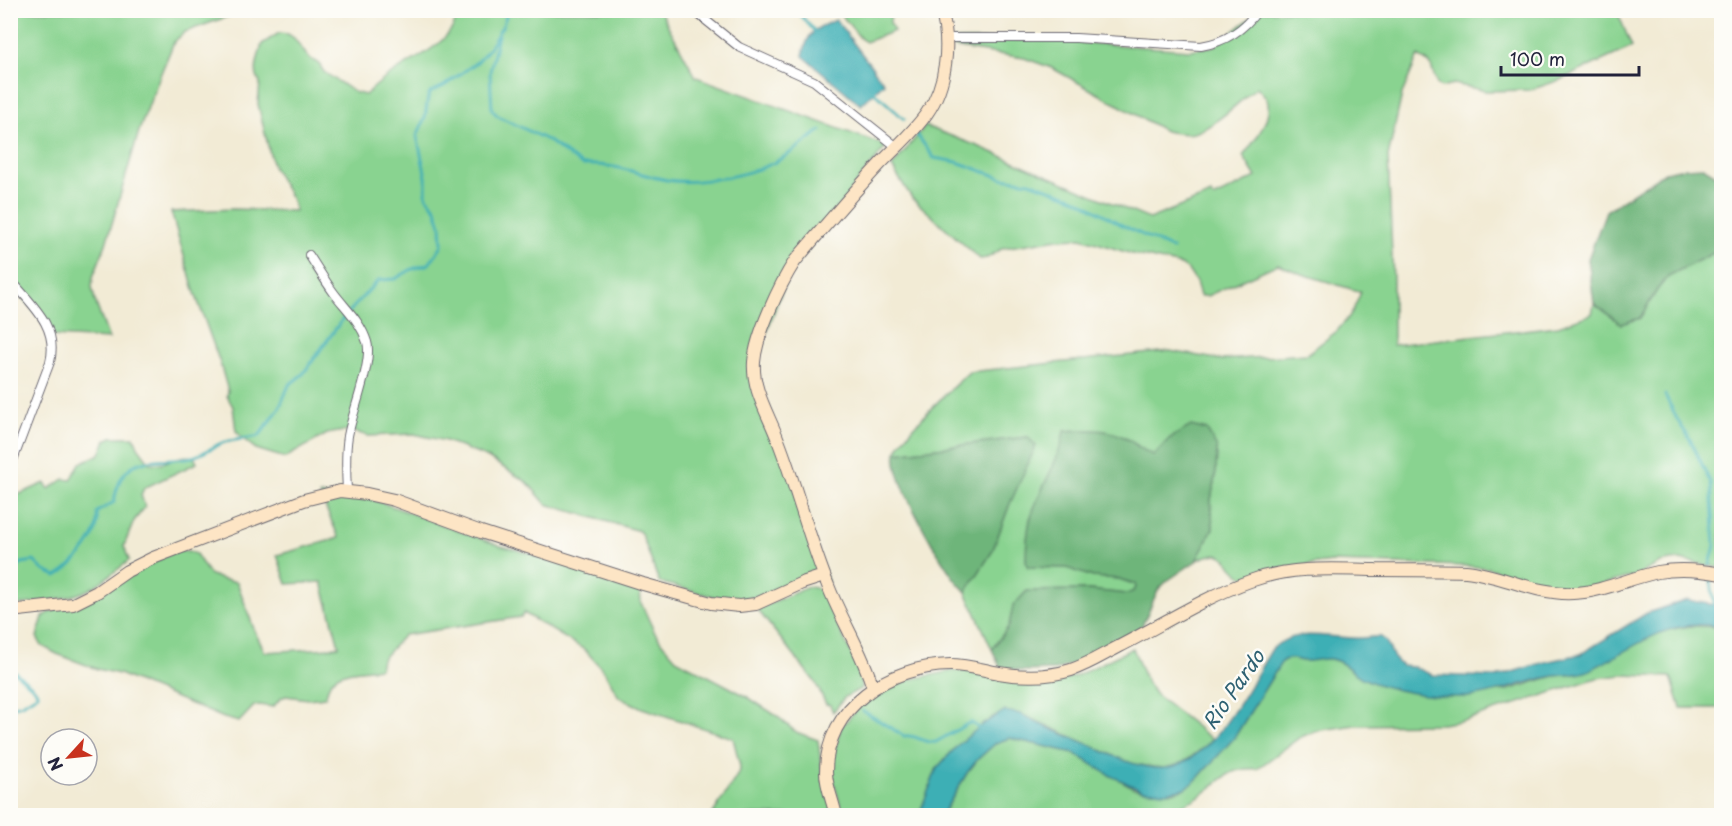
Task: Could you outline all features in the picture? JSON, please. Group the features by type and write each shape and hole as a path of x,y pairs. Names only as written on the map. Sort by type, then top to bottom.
{"street":[{"path":"693,10 739,47 813,81 897,147"},
{"path":"873,688 867,669 845,626 824,576 758,390 754,362 762,329 790,269 812,241 928,112 938,92 945,65 945,22 941,10"},
{"path":"946,38 1076,38 1201,46 1215,43 1232,35 1246,25 1258,10"},
{"path":"309,255 334,293 353,316 367,342 368,354 348,435 347,491"},
{"path":"10,279 44,320 53,344 50,362 10,468"},
{"path":"10,610 74,604 98,592 127,571 153,558 327,492 347,491 394,500 481,532 622,577 721,604 739,606 756,604 802,583 824,576"},
{"path":"837,816 826,779 826,762 839,725 856,700 873,688 885,681 919,670 940,666 963,666 1020,676 1045,675 1072,670 1234,587 1266,576 1298,569 1466,571 1494,576 1534,589 1565,594 1599,590 1668,570 1722,574"}],"green space":[{"path":"10,11 243,11 185,32 174,42 161,73 139,131 106,244 93,277 92,287 95,301 109,339 51,336 39,317 11,285"},
{"path":"458,11 660,11 696,77 884,145 885,148 787,277 756,362 760,392 828,582 811,574 760,596 734,599 696,592 659,582 639,531 546,504 527,482 488,458 446,441 414,434 368,436 349,430 327,434 285,458 256,449 236,431 233,407 227,396 228,391 220,363 195,293 171,212 233,209 295,211 292,200 273,167 258,104 260,83 256,69 262,44 279,33 288,34 294,38 308,57 319,64 324,72 354,92 365,95 388,76 442,41 455,22"},
{"path":"838,11 891,11 890,23 894,31 866,42"},
{"path":"1259,11 1617,11 1632,47 1560,80 1530,90 1486,91 1454,84 1442,87 1437,85 1430,63 1418,56 1402,94 1388,157 1393,345 1558,326 1592,314 1594,303 1621,324 1640,318 1668,276 1721,249 1721,568 1680,560 1672,561 1660,563 1638,575 1577,591 1540,584 1488,568 1467,566 1332,562 1263,571 1244,577 1220,555 1214,554 1196,561 1213,528 1211,500 1217,448 1170,438 1154,455 1114,434 1090,430 1065,431 1052,471 1030,519 1026,563 1028,567 1067,568 1093,577 1119,579 1136,585 1136,587 1134,591 1127,594 1089,590 1027,591 1013,606 1009,626 992,649 966,592 992,552 1009,506 1028,437 896,453 908,434 951,389 969,372 1170,351 1222,360 1307,354 1337,331 1352,313 1361,292 1299,273 1278,264 1207,296 1200,296 1196,282 1188,270 1181,265 1132,254 1081,238 1058,239 1003,248 987,258 980,259 912,198 892,167 925,126 1149,219 1211,194 1213,198 1256,177 1243,156 1252,145 1267,117 1267,101 1257,87 1210,126 1194,133 1176,133 1165,131 1052,68 1024,58 953,47 953,43 954,40 1044,40 1190,50 1215,46"},
{"path":"1703,167 1721,178 1721,249 1668,276 1640,318 1621,324 1594,303 1588,259 1606,211 1665,172"},
{"path":"1191,426 1207,430 1217,448 1211,500 1213,528 1196,561 1158,590 1142,626 1136,632 1073,664 1055,670 1022,671 1000,667 992,649 1009,626 1013,606 1027,591 1089,590 1127,594 1134,591 1136,587 1136,584 1119,579 1093,577 1067,568 1028,567 1026,563 1030,520 1058,455 1064,431 1098,430 1113,433 1154,455 1170,438"},
{"path":"112,437 134,437 138,447 150,463 156,464 187,456 194,457 197,463 144,488 141,495 145,507 134,521 124,546 129,560 125,564 81,593 11,606 10,504 15,496 45,483 49,489 64,479 71,480 80,463 100,454 106,440"},
{"path":"1028,437 1036,446 1009,506 992,552 966,592 944,564 916,515 900,479 896,453"},
{"path":"320,495 369,498 501,546 533,554 640,589 641,603 654,631 676,659 746,696 777,716 796,732 818,740 822,770 833,815 712,815 738,774 740,766 733,738 642,708 619,697 604,671 585,650 524,613 521,617 404,635 382,659 380,668 339,675 330,683 325,697 308,699 286,696 273,707 254,706 239,722 224,718 119,674 97,669 57,654 42,646 37,637 43,617 50,612 108,588 176,550 196,554 209,574 237,582 255,632 265,652 339,646 322,582 287,584 277,555 339,538"},
{"path":"808,587 816,588 821,592 856,663 862,688 845,697 833,712 830,705 826,704 815,682 757,609"},
{"path":"1691,626 1721,627 1721,708 1681,708 1671,677 1623,675 1597,678 1466,720 1442,724 1355,725 1315,731 1299,738 1257,769 1238,770 1231,773 1195,799 1168,811 1170,815 942,816 967,773 978,759 996,743 1009,738 1074,753 1134,788 1173,792 1186,788 1234,738 1282,661 1285,660 1329,659 1342,663 1353,672 1491,692 1508,690 1554,676 1576,674 1647,638 1667,630"},
{"path":"1133,648 1146,681 1156,695 1213,740 1187,760 1164,768 1132,764 1021,714 994,716 958,745 937,768 919,815 843,815 830,768 841,727 872,693 907,680 952,671 969,671 1021,683 1057,682 1078,675"}],"water":[{"path":"836,20 884,83 861,105 803,56 813,32"},
{"path":"1687,600 1721,606 1721,627 1702,625 1668,630 1652,636 1586,672 1543,678 1476,696 1426,695 1385,687 1362,678 1336,660 1285,660 1282,661 1234,738 1186,788 1165,792 1143,790 1111,776 1074,753 1009,738 996,743 978,759 942,815 919,815 937,768 958,745 983,724 1004,711 1021,714 1127,762 1146,767 1165,768 1182,763 1214,738 1241,701 1272,649 1290,638 1311,635 1381,637 1402,666 1414,667 1432,675 1496,677 1581,654 1647,613"}],"waterway":[{"path":"10,585 13,572 22,563 34,561 43,570 56,576 73,563 84,551 95,532 97,512 114,502 118,485 132,466 153,460 192,457 222,443 259,436 279,409 289,385 303,374 342,320 368,291 379,280 395,279 412,269 429,264 442,245 441,225 436,209 426,196 426,177 417,136 425,118 428,97 431,92 444,86 477,62 488,50 503,25 508,10"},
{"path":"796,10 817,34"},
{"path":"498,35 490,72 492,110 498,116 547,140 582,165 616,167 667,180 692,181 720,178 748,172 778,161 821,130"},
{"path":"872,90 904,119"},
{"path":"915,132 934,158 957,162 1002,178 1030,182 1077,199 1122,225 1172,249"},
{"path":"1665,395 1691,441 1711,484 1715,545 1710,565"},
{"path":"1710,576 1715,607"},
{"path":"10,668 38,694 22,704 10,707"},
{"path":"863,711 904,736 912,736 928,742 936,742 969,723 980,729"}],"water label":[{"name":"Rio Pardo","path":"1233,689"}]}
